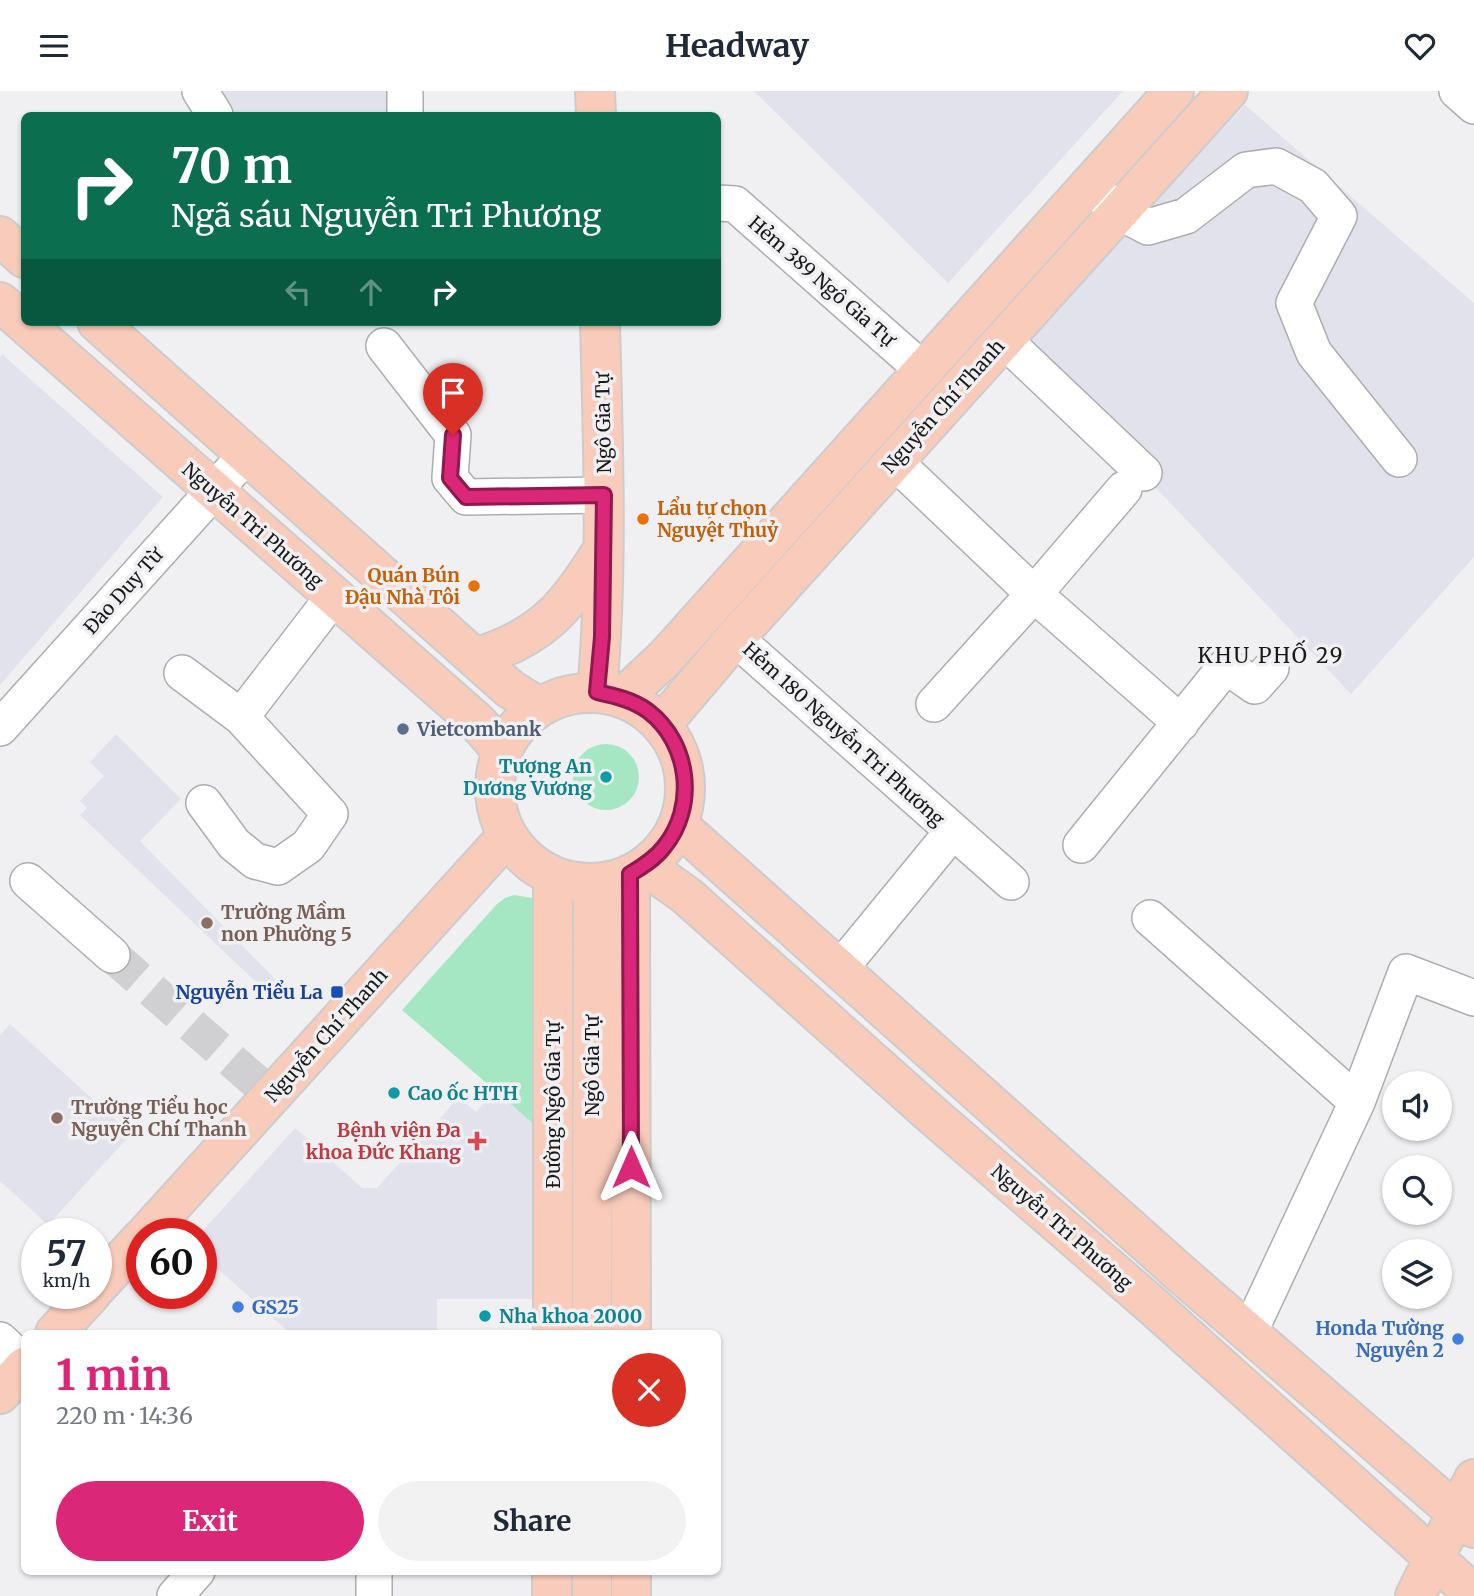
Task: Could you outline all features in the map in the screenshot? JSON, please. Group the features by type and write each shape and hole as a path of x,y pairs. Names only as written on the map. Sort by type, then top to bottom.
{"main road":[{"path":"595,91 596,112"},
{"name":"Nguyễn Chí Thanh","path":"610,695 665,658 1174,91"},
{"name":"Nguyễn Chí Thanh","path":"662,724 735,638 1228,91"},
{"path":"0,236 21,255"},
{"name":"Nguyễn Tri Phương","path":"0,302 21,321"},
{"name":"Nguyễn Tri Phương","path":"27,326 477,722 502,751"},
{"path":"102,326 510,689 538,707"},
{"name":"Ngô Gia Tự","path":"600,326 604,495 602,637 610,695"},
{"path":"475,658 524,639 544,625 563,607 602,551"},
{"path":"567,695 610,695 647,711 662,724 677,747 684,772 685,799 678,825 664,848 638,870 593,883 576,883 553,877 526,859 507,836 498,816 494,794 496,772 502,751 517,727 538,707 567,695"},
{"path":"678,825 1249,1333 1466,1521"},
{"name":"Nguyễn Chí Thanh","path":"161,1218 507,836"},
{"name":"Nguyễn Tri Phương","path":"638,870 687,896 931,1114 1154,1307 1474,1594"},
{"name":"Ngô Gia Tự","path":"631,1330 638,870"},
{"name":"Đường Ngô Gia Tự","path":"552,1330 553,877"},
{"name":"Ngô Gia Tự","path":"592,1330 593,883"},
{"path":"112,1271 126,1255"},
{"path":"58,1330 77,1309"},
{"path":"1219,1368 1249,1333"},
{"path":"0,1394 21,1369"},
{"path":"1415,1596 1434,1559 1466,1521 1474,1479"},
{"path":"552,1575 552,1596"},
{"path":"592,1575 592,1596"},
{"path":"631,1575 631,1596"}],"street":[{"path":"200,91 213,112"},
{"path":"405,91 405,112"},
{"path":"1457,91 1474,106"},
{"path":"1089,185 1118,211 1148,227 1186,216 1246,170 1276,166 1313,186 1339,216 1294,303 1314,352 1399,459"},
{"name":"Hẻm 389 Ngô Gia Tự","path":"721,204 735,204 923,370"},
{"path":"934,704 1134,481 1003,339"},
{"path":"384,346 453,435 450,478 466,497 604,495"},
{"name":"Đào Duy Từ","path":"0,728 247,454"},
{"path":"894,461 1034,594 1181,723"},
{"path":"241,717 334,596"},
{"name":"Hẻm 180 Nguyễn Tri Phương","path":"735,638 1012,882"},
{"path":"1080,845 1226,666 1255,686 1271,668"},
{"path":"182,673 241,717 330,814 308,845 278,867 255,860 234,843 204,803"},
{"name":"Hẻm 180 Nguyễn Tri Phương","path":"839,970 953,831"},
{"path":"28,881 112,955"},
{"path":"1150,918 1357,1102"},
{"path":"1249,1333 1357,1102 1406,972 1474,998"},
{"path":"0,1341 21,1362"},
{"path":"175,1596 193,1575"},
{"path":"205,1596 210,1575"},
{"path":"374,1575 374,1596"}],"shaded area":[{"path":"218,91 415,91 416,112 230,112"},
{"path":"754,91 1123,91 948,283"},
{"path":"1245,105 1474,303 1474,557 1351,694 1019,343"},
{"path":"2,354 163,497 0,685 0,357"},
{"name":"Trường Mầm non Phường 5","path":"116,734 181,799 140,841 284,988 274,999 80,815 87,808 80,801 104,776 90,762"},
{"name":"Trường Tiểu học Nguyễn Chí Thanh","path":"10,1024 131,1134 54,1218 40,1218 0,1181 0,1035"},
{"path":"495,1090 536,1126 533,1299 437,1299 437,1330 287,1330 217,1268 217,1218 214,1218 295,1128 362,1188 377,1188 459,1097 476,1112"}],"green space":[{"path":"599,744 613,744 625,749 634,758 639,777 637,790 630,801 613,810 599,810 587,805 578,796 573,784 573,770 578,758 587,749"},
{"path":"514,895 532,898 537,904 536,1126 402,1010 497,904"}],"tunnel":[{"path":"112,955 271,1095"}],"place":[{"name":"Lẩu tự chọn Nguyệt Thuỷ","path":"643,519"},
{"name":"Quán Bún Đậu Nhà Tôi","path":"474,586"},
{"name":"Vietcombank","path":"403,729"},
{"name":"Tượng An Dương Vương","path":"606,777"},
{"name":"Trường Mầm non Phường 5","path":"207,923"},
{"name":"Nguyễn Tiểu La","path":"337,992"},
{"name":"Cao ốc HTH","path":"394,1093"},
{"name":"Trường Tiểu học Nguyễn Chí Thanh","path":"57,1118"},
{"name":"Bệnh viện Đa khoa Đức Khang","path":"477,1141"},
{"name":"GS25","path":"238,1307"},
{"name":"Nha khoa 2000","path":"485,1316"},
{"name":"Honda Tường Nguyên 2","path":"1458,1339"}],"district":[{"name":"KHU PHỐ 29","path":"1271,656"}],"route":[{"path":"453,435 450,478 466,497 604,495 602,637 597,692 622,698 647,711 662,724 677,747 684,772 685,799 678,825 664,848 645,866 630,874 631,1167"}]}
